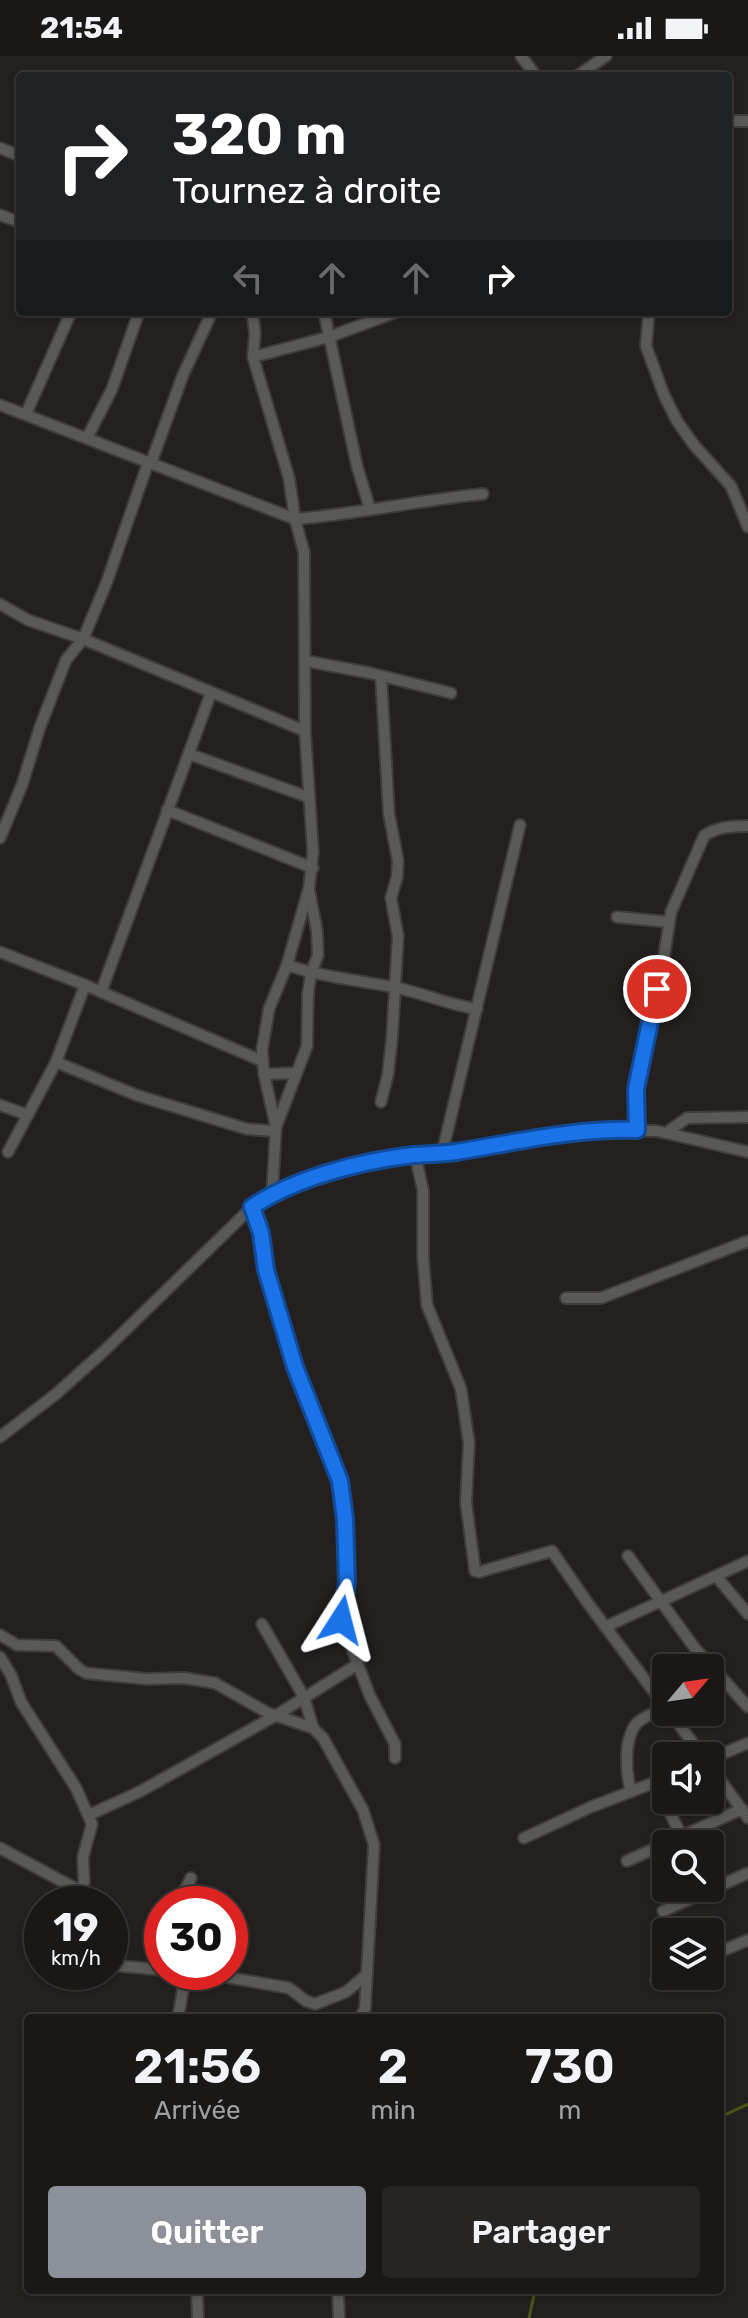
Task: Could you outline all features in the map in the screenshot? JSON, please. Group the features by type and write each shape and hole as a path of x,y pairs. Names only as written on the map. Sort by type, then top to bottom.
{"street":[{"path":"583,72 606,56"},
{"path":"26,414 69,316"},
{"path":"87,438 112,389 138,316"},
{"path":"0,838 66,660 83,639 183,375 210,316"},
{"path":"253,316 253,357 289,478 304,552 305,731 313,868 287,965 269,1009 262,1061 276,1129 272,1195"},
{"path":"325,316 370,509"},
{"path":"253,357 329,337 385,316"},
{"path":"649,316 646,346 664,395 694,445 731,486 748,527"},
{"path":"0,405 295,519 483,494"},
{"path":"0,604 28,620 83,639 305,731"},
{"path":"306,661 451,693"},
{"path":"381,676 389,814 398,861 391,898 398,936 395,987 388,1074 381,1102"},
{"path":"101,992 211,693"},
{"path":"189,754 308,797"},
{"path":"167,810 313,868"},
{"path":"442,1154 520,825"},
{"path":"637,1130 636,1089 669,922 704,836 712,830 748,826"},
{"path":"276,1129 307,1046 311,973 318,955 309,888"},
{"path":"617,917 669,922"},
{"path":"0,952 262,1061"},
{"path":"287,965 311,973 395,987 450,1005 477,1009"},
{"path":"8,1152 56,1062 85,985"},
{"path":"56,1062 136,1095 247,1129 276,1129"},
{"path":"264,1074 296,1073"},
{"path":"0,1105 28,1115"},
{"path":"666,1133 687,1118 748,1117"},
{"path":"0,1437 56,1394 252,1207 272,1195 359,1165 566,1132 637,1130 666,1133 748,1152"},
{"path":"415,1155 423,1190 427,1305 461,1389 469,1443 466,1502 475,1571 552,1551 652,1689"},
{"path":"252,1207 261,1233 266,1270 295,1367 340,1481 347,1583 341,1620 370,1696 395,1744 395,1758"},
{"path":"566,1298 601,1298 748,1241"},
{"path":"628,1556 694,1647 748,1707"},
{"path":"605,1627 748,1561"},
{"path":"716,1576 748,1614"},
{"path":"262,1624 304,1697 313,1728"},
{"path":"0,1635 17,1645 56,1646 86,1673 146,1679 184,1678 215,1683 250,1705 313,1728 323,1738 363,1810 374,1845 365,2009 362,2014"},
{"path":"0,1657 21,1702 76,1788 89,1815 92,1824 83,1857 82,1886"},
{"path":"89,1815 154,1784 275,1716 358,1664"},
{"path":"631,1792 626,1757 635,1726 641,1719 652,1715"},
{"path":"680,1726 692,1742"},
{"path":"724,1753 748,1743"},
{"path":"524,1838 591,1807 652,1784"},
{"path":"698,1830 745,1813 724,1785"},
{"path":"0,1848 71,1886"},
{"path":"627,1861 652,1850"},
{"path":"663,1911 748,1873"},
{"path":"187,1886 191,1878"},
{"path":"724,1950 748,1940"},
{"path":"248,1981 289,1988 315,2004 346,1992 366,1975"},
{"path":"179,2014 183,1990"},
{"path":"197,2294 198,2318"},
{"path":"338,2294 339,2318"}],"waterway":[{"path":"724,2115 748,2104"},
{"path":"529,2318 534,2294"}],"route":[{"path":"341,1620 347,1583 340,1481 295,1367 266,1270 261,1233 252,1207 272,1195 330,1174 386,1159 451,1153 581,1130 637,1130 636,1089 657,989"}]}
